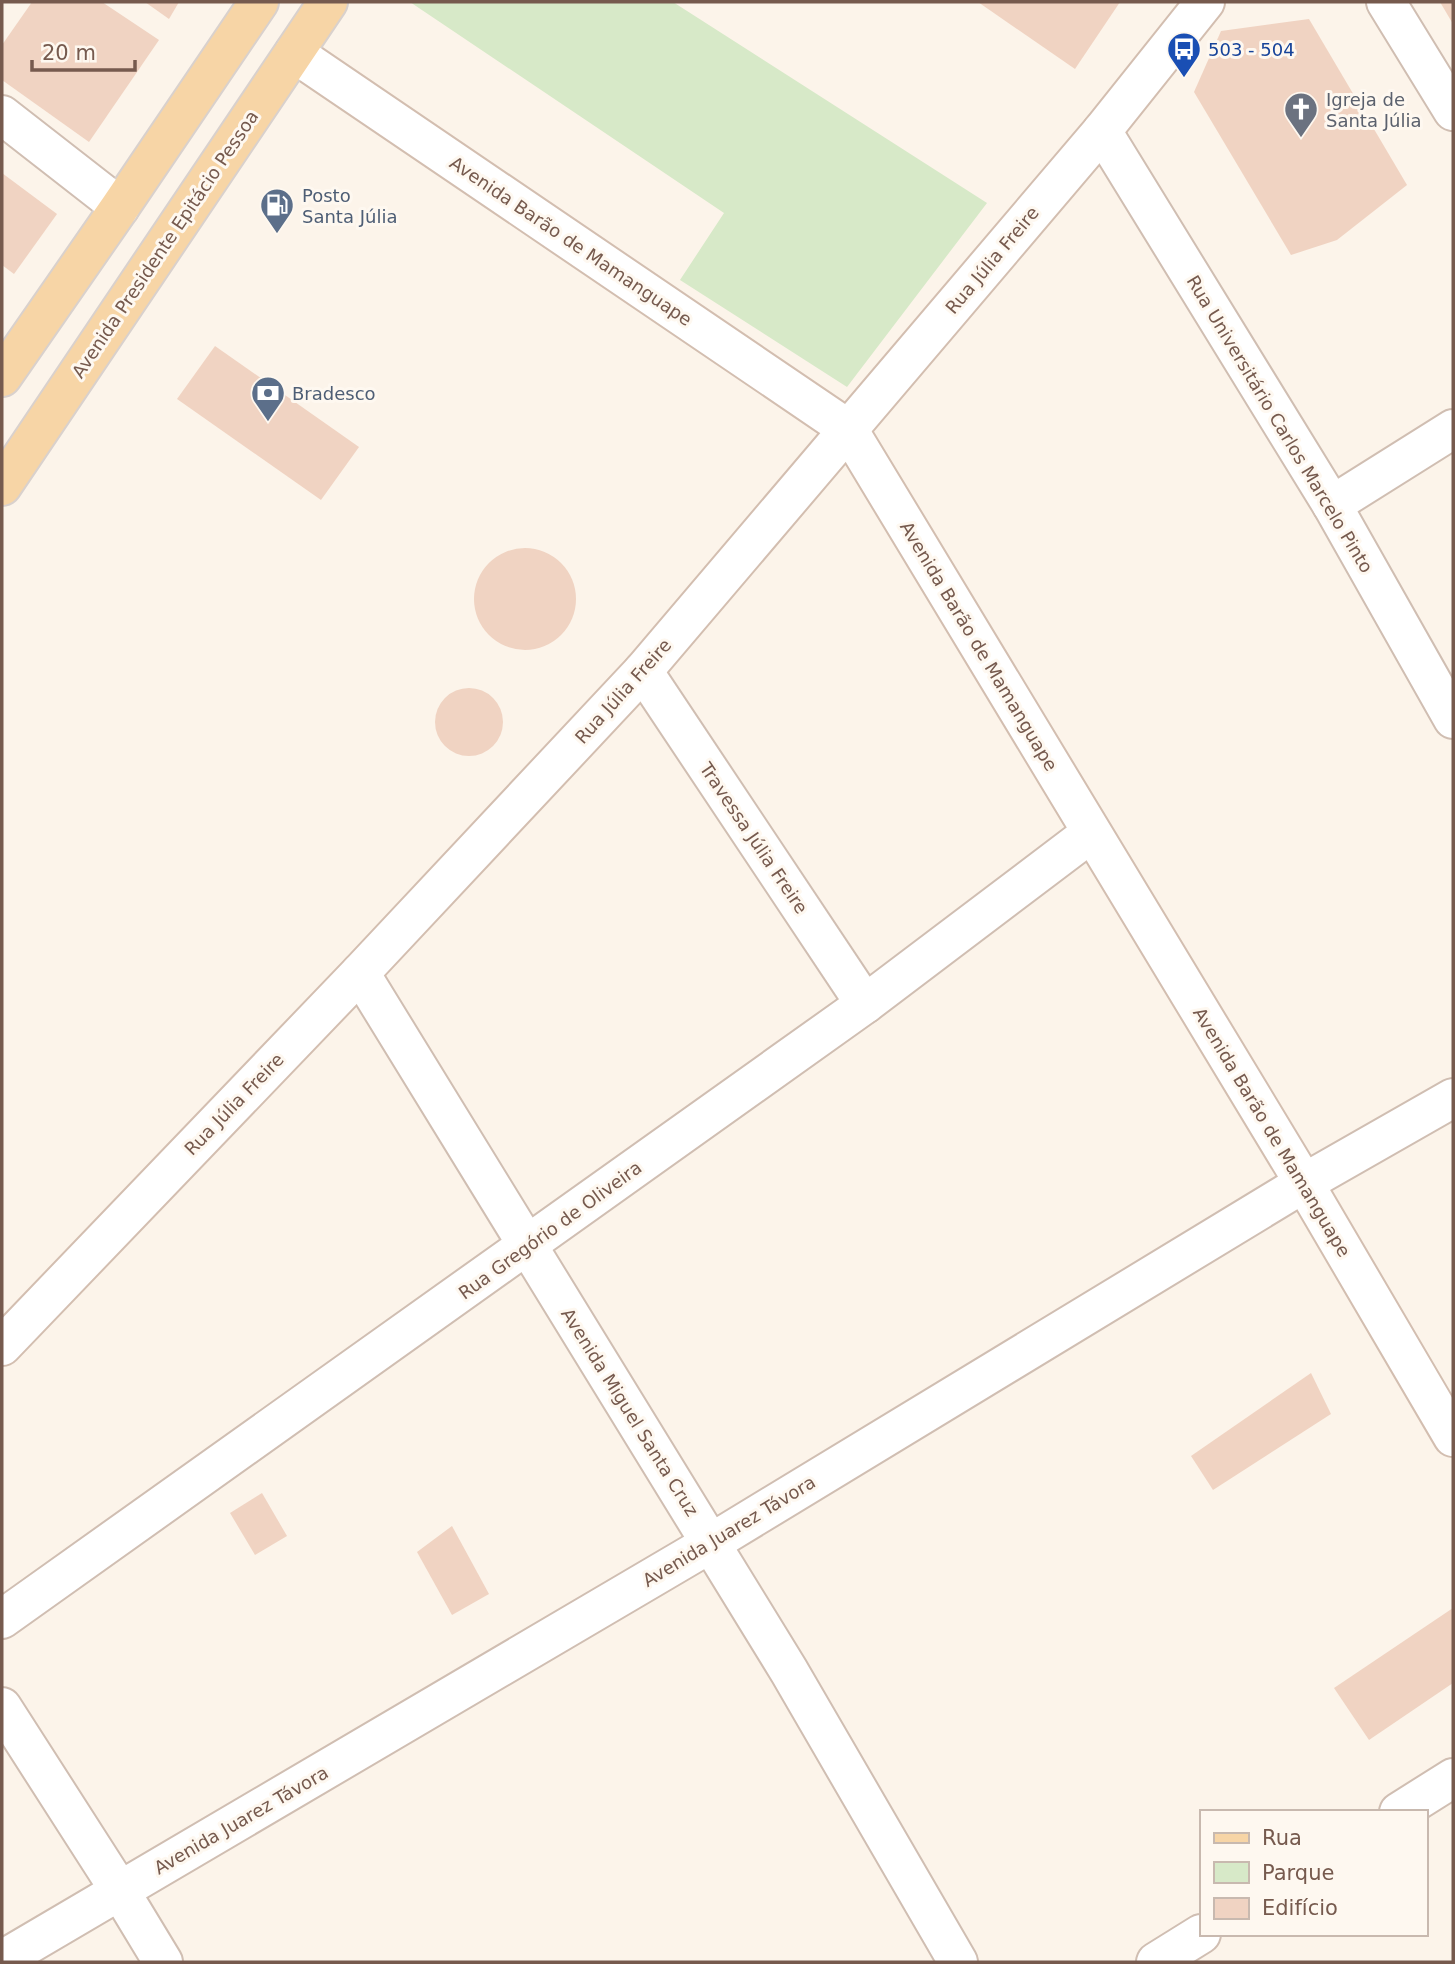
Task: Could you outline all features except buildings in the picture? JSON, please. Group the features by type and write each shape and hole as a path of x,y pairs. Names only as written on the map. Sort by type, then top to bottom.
{"main road":[{"path":"2,377 259,2"},
{"name":"Avenida Presidente Epitácio Pessoa","path":"2,486 328,2"}],"street":[{"name":"Rua Júlia Freire","path":"2,1346 360,973 643,671 1102,131 1205,2"},
{"path":"1387,2 1453,111"},
{"name":"Avenida Barão de Mamanguape","path":"294,53 848,429 1304,1183 1453,1437"},
{"path":"2,115 120,207"},
{"name":"Rua Universitário Carlos Marcelo Pinto","path":"1102,131 1332,505 1453,719"},
{"path":"1332,505 1453,429"},
{"name":"Travessa Júlia Freire","path":"643,671 865,1004"},
{"name":"Rua Gregório de Oliveira","path":"2,1619 865,1004 1091,833"},
{"name":"Avenida Miguel Santa Cruz","path":"360,973 789,1671 958,1962"},
{"name":"Avenida Juarez Távora","path":"2,1960 711,1543 1304,1183 1453,1098"},
{"path":"2,1707 163,1962"},
{"path":"1402,1810 1453,1778"},
{"path":"1156,1962 1200,1935"}],"green space":[{"path":"410,2 673,2 987,203 847,387 680,280 724,213"}],"place":[{"name":"503 - 504","path":"1184,79"},
{"name":"Igreja de Santa Júlia","path":"1301,139"},
{"name":"Posto Santa Júlia","path":"277,235"},
{"name":"Bradesco","path":"268,423"}]}
